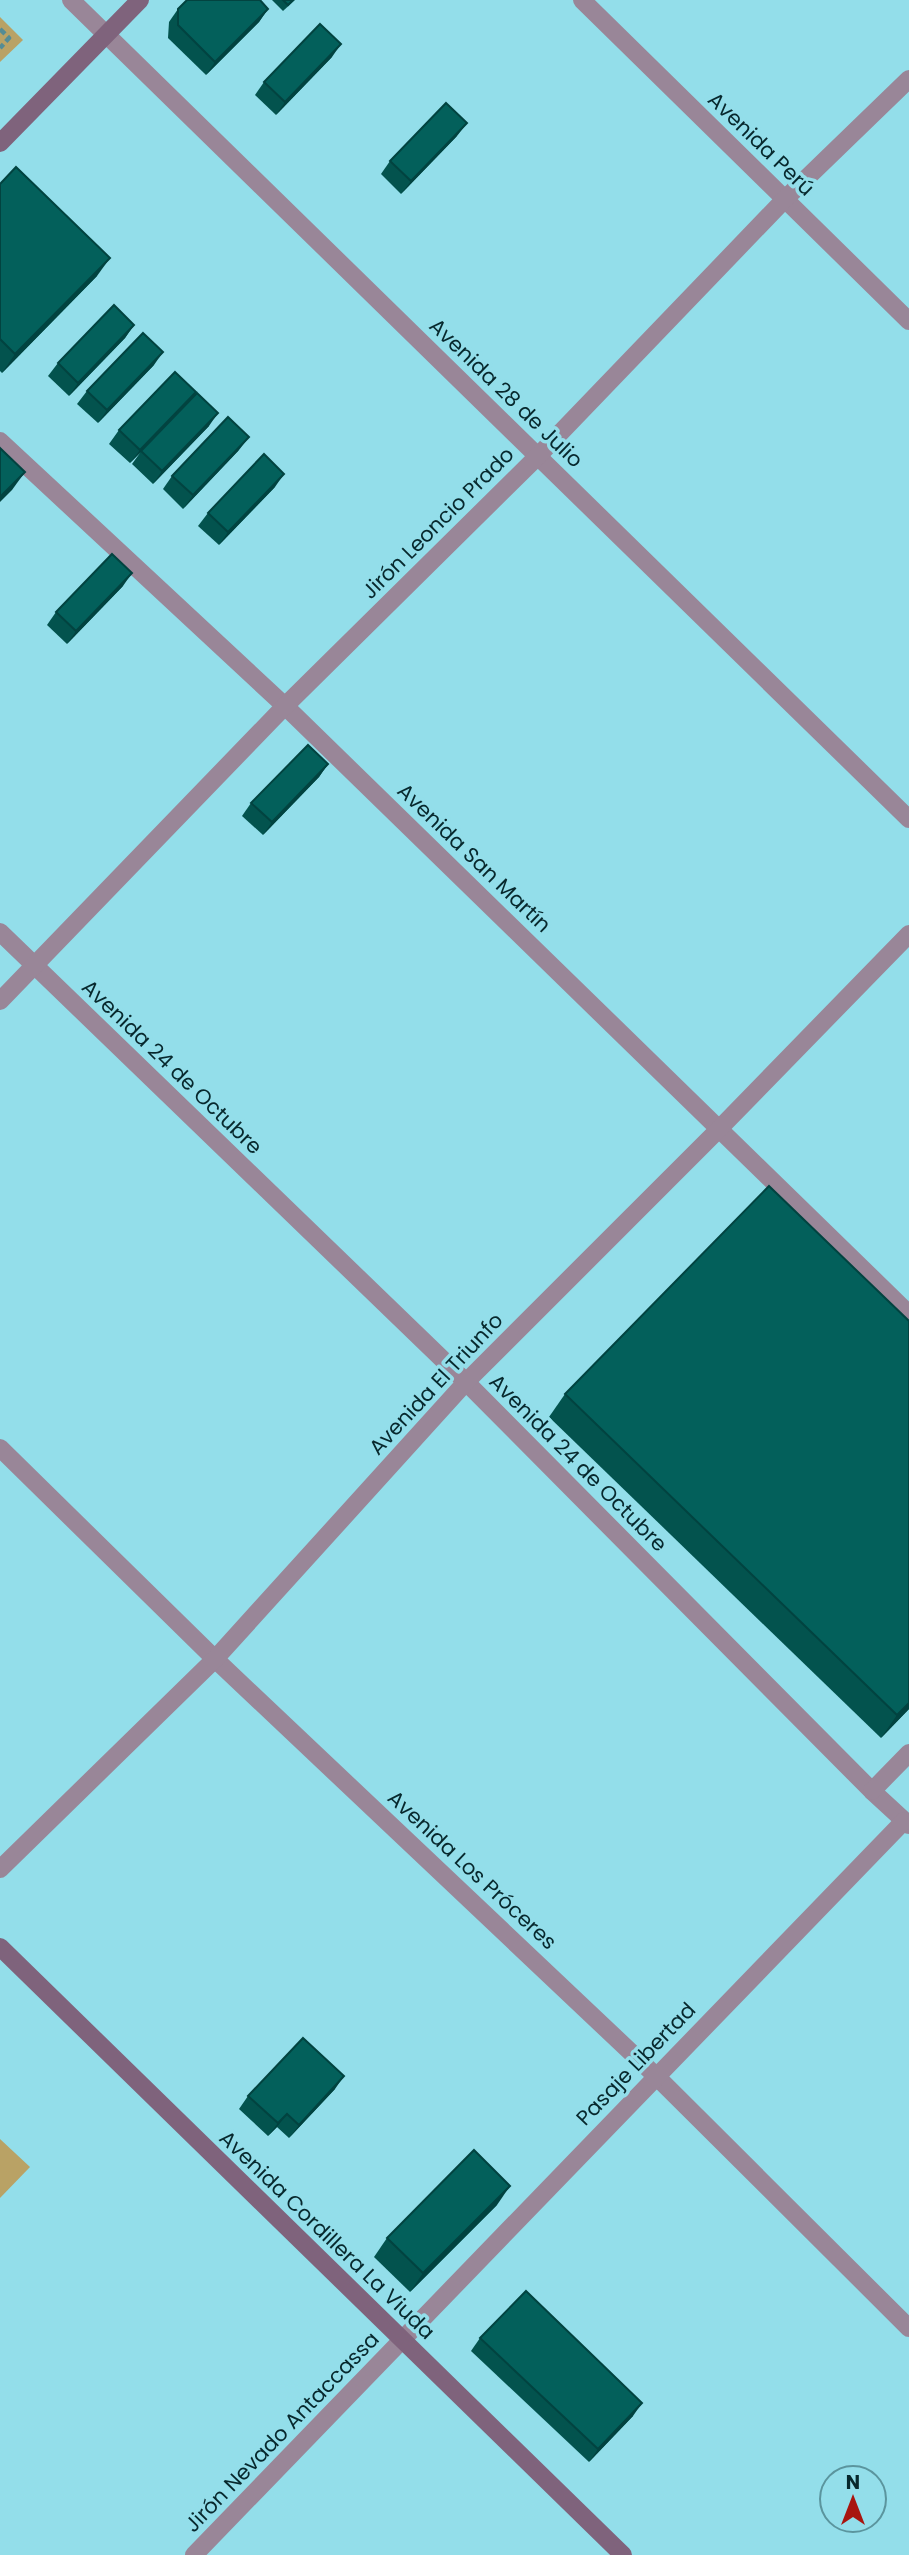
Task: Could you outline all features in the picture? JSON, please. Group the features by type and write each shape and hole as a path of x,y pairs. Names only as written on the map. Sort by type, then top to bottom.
{"street":[{"name":"Avenida 28 de Julio","path":"71,0 909,819"},
{"path":"0,143 140,0"},
{"name":"Avenida Perú","path":"582,0 909,321"},
{"name":"Jirón Leoncio Prado","path":"0,1001 285,706 538,456 785,199 909,79"},
{"name":"Avenida San Martín","path":"0,441 285,706 909,1314"},
{"name":"Avenida 24 de Octubre","path":"0,932 466,1382 872,1791 907,1823"},
{"name":"Avenida El Triunfo","path":"0,1868 215,1659 466,1382 909,934"},
{"name":"Avenida Los Próceres","path":"0,1448 215,1659 656,2076 909,2328"},
{"path":"872,1791 909,1753"},
{"name":"Pasaje Libertad","path":"403,2341 656,2076 907,1823"},
{"name":"Avenida Cordillera La Viuda","path":"0,1947 623,2555"},
{"name":"Jirón Nevado Antaccassa","path":"194,2555 403,2341"}],"path":[{"path":"0,29 9,38"},
{"path":"0,40 9,38"},
{"path":"0,47 9,38"}],"shaded area":[{"path":"0,17 23,40 0,62"},
{"path":"0,2139 30,2167 0,2198"}],"building":[{"path":"187,0 260,0 268,9 215,62 178,25 178,9"},
{"path":"320,24 341,44 285,102 264,82"},
{"path":"446,103 467,123 411,181 390,161"},
{"path":"16,167 110,258 15,354 0,339 0,184"},
{"path":"114,305 134,325 78,383 58,363"},
{"path":"143,333 163,352 107,410 87,391"},
{"path":"175,372 196,392 140,450 119,430"},
{"path":"197,393 218,413 162,471 141,451"},
{"path":"228,417 249,437 193,495 172,476"},
{"path":"0,448 25,472 0,497"},
{"path":"264,454 284,474 228,532 208,513"},
{"path":"112,554 132,573 76,631 56,612"},
{"path":"308,745 328,764 272,822 251,803"},
{"path":"769,1186 909,1321 909,1703 897,1715 565,1394"},
{"path":"303,2038 344,2076 299,2125 287,2114 278,2123 248,2096"},
{"path":"474,2150 510,2186 423,2273 387,2238"},
{"path":"526,2291 642,2403 598,2449 480,2338"}]}
